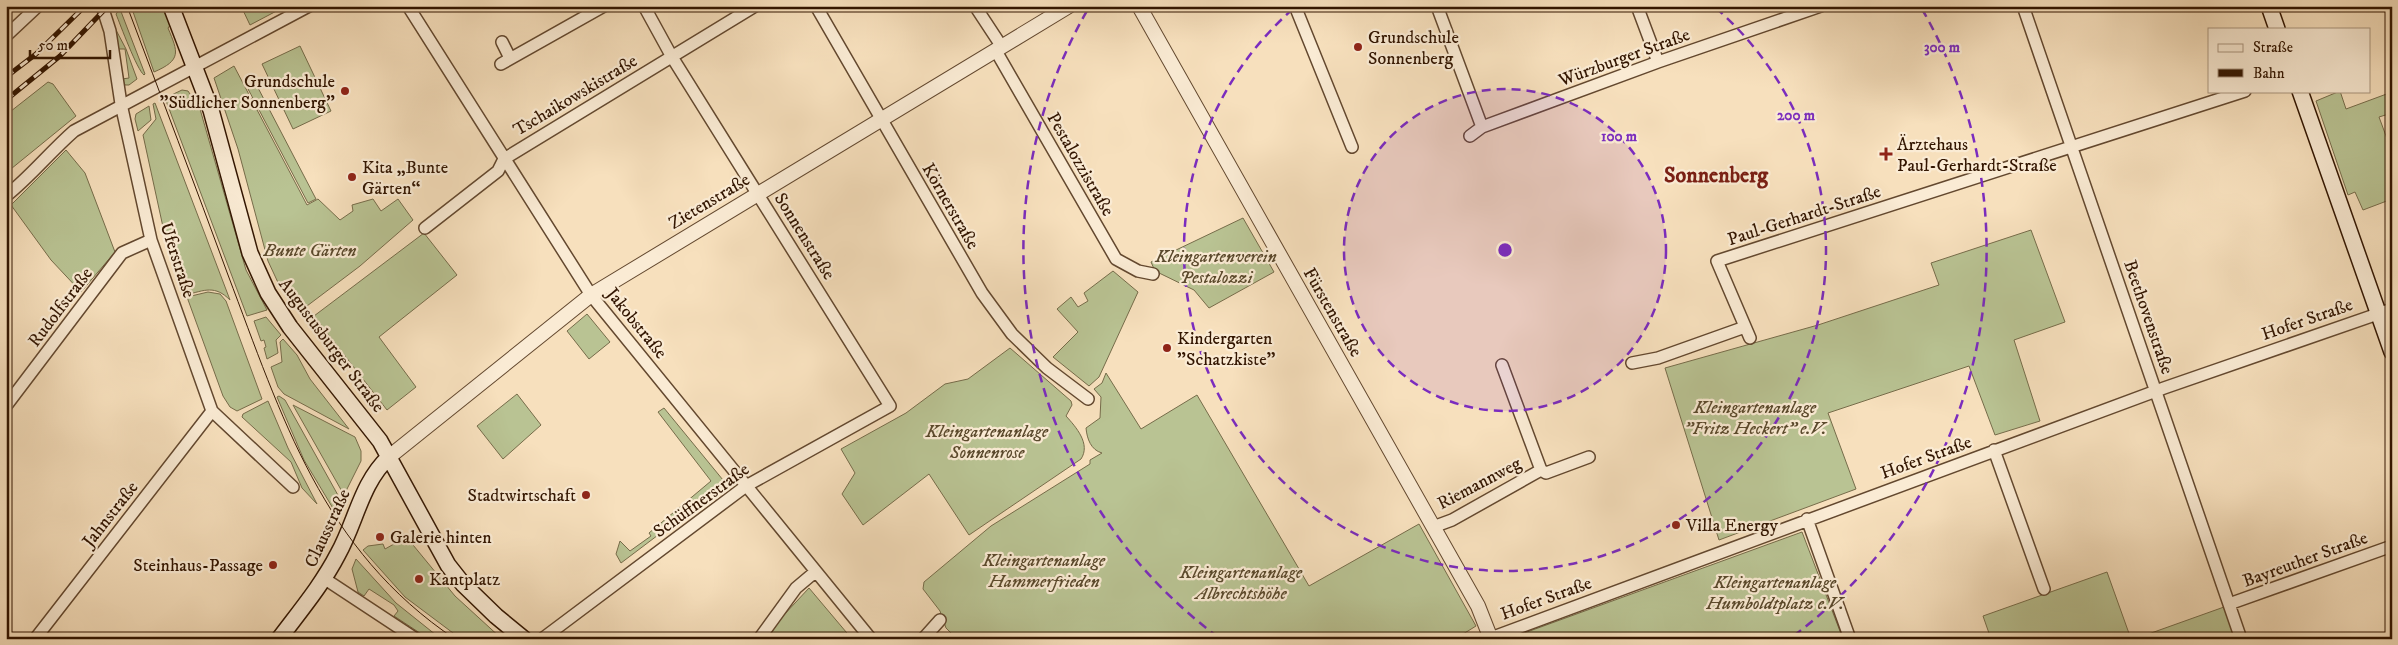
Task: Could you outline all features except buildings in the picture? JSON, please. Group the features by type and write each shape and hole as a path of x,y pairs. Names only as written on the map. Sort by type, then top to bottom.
{"main road":[{"name":"Augustusburger Straße","path":"171,6 211,110 250,253 261,280 290,327 367,424 389,457 448,565 463,584 496,616 524,639"},
{"path":"2269,6 2277,28"},
{"path":"2300,92 2385,311 2392,352"},
{"name":"Clausstraße","path":"279,639 331,583 362,497 374,474 389,457"}],"street":[{"path":"6,36 38,6"},
{"name":"Uferstraße","path":"102,6 110,31 121,104 151,240 212,411 294,487"},
{"path":"6,196 27,180 57,145 74,131 121,104 309,6"},
{"name":"Jakobstraße","path":"408,6 591,295 871,639"},
{"path":"502,42 506,61 604,6"},
{"name":"Sonnenstraße","path":"644,6 672,57 890,406"},
{"name":"Tschaikowskistraße","path":"425,228 498,170 504,159 755,6"},
{"name":"Körnerstraße","path":"816,6 948,237 987,300 1012,334 1047,368 1088,399"},
{"name":"Pestalozzistraße","path":"975,6 1116,259 1138,270 1153,274"},
{"name":"Zietenstraße","path":"389,457 591,295 1069,6"},
{"name":"Fürstenstraße","path":"1139,6 1478,606 1490,638"},
{"path":"1295,6 1352,147"},
{"path":"1437,6 1482,127"},
{"path":"1637,6 1658,62"},
{"name":"Würzburger Straße","path":"1470,136 1482,127 1658,62 1821,6"},
{"name":"Beethovenstraße","path":"2023,6 2241,639"},
{"name":"Paul-Gerhardt-Straße","path":"1632,363 1658,358 1747,333 1717,261 2242,92"},
{"name":"Rudolfstraße","path":"6,406 122,253 151,240"},
{"name":"Hofer Straße","path":"1490,638 2156,390 2385,311"},
{"name":"Riemannweg","path":"1502,365 1541,470 1546,473 1589,458"},
{"name":"Schüffnerstraße","path":"542,639 746,486 890,406"},
{"name":"Jahnstraße","path":"35,639 212,411"},
{"path":"1994,450 2044,589"},
{"name":"Riemannweg","path":"1433,527 1452,520 1541,470"},
{"path":"1807,519 1850,639"},
{"name":"Bayreuther Straße","path":"2229,604 2392,546"},
{"path":"759,639 796,588 815,572"},
{"path":"331,583 416,639"},
{"path":"923,639 940,620"}],"green space":[{"path":"131,6 165,6 171,24 168,28 174,43 175,55 163,68 154,72"},
{"path":"241,6 286,6 250,25"},
{"path":"120,9 144,75 133,56 116,14"},
{"path":"116,30 126,49 137,79 129,85 125,85 122,79 129,78 125,49 117,49"},
{"path":"300,46 331,111 293,129 262,64"},
{"name":"Bunte Gärten","path":"234,66 307,205 318,199 340,220 353,211 352,205 373,199 381,211 398,199 413,220 360,266 299,312 281,289 268,261 238,149 214,78"},
{"path":"48,82 53,84 76,116 6,173 6,115"},
{"path":"256,84 316,199 308,203 248,89"},
{"path":"182,90 188,91 192,97 196,95 246,270 267,310 247,316 165,98"},
{"path":"2340,92 2346,109 2392,92 2392,113 2379,117 2389,144 2392,144 2392,199 2363,210 2355,192 2348,195 2316,101"},
{"path":"155,103 230,300 219,292 210,290 186,295 163,227 143,135 156,119 153,104"},
{"path":"149,106 151,120 138,131 135,119 136,114"},
{"path":"66,150 85,173 115,252 81,292 51,260 11,205"},
{"name":"Kleingartenverein Pestalozzi","path":"1243,218 1274,272 1209,308 1194,290 1155,271 1151,262"},
{"name":"Kleingartenanlage \"Fritz Heckert\" e.V.","path":"2031,230 2065,322 2014,340 2040,421 1995,435 1969,366 1828,413 1856,489 1719,540 1665,368 1818,325 1939,285 1931,263"},
{"path":"424,233 457,275 379,337 416,387 387,410 314,316"},
{"name":"Kleingartenverein Pestalozzi","path":"1113,271 1138,292 1099,377 1089,386 1053,357 1078,332 1057,309 1071,297 1078,307 1088,301 1084,293"},
{"path":"208,292 220,294 226,301 262,399 237,411 230,407 223,396 187,297"},
{"path":"587,314 610,342 589,359 567,331"},
{"path":"266,317 281,335 276,340 278,353 267,359 264,340 261,341 254,321"},
{"path":"283,339 297,355 310,379 349,429 284,394 278,387 271,367 282,362 280,342"},
{"name":"Kleingartenanlage Sonnenrose","path":"1010,348 1071,401 1072,405 1066,416 1081,436 1084,453 1081,459 969,535 929,474 863,525 842,494 855,473 841,449 906,413 945,384 968,379"},
{"path":"1106,373 1141,429 1197,395 1309,586 1419,524 1476,626 1455,639 957,639 946,628 940,611 923,589 924,582 991,526 1090,464 1090,460 1102,453 1098,452 1090,444 1086,428 1100,418 1101,397 1094,389 1102,383"},
{"path":"517,394 541,425 503,459 477,426"},
{"path":"279,396 285,400 339,497 337,515 304,460 277,397"},
{"path":"268,401 288,448 317,504 302,488 291,462 242,417 243,414"},
{"path":"293,405 355,437 361,451 361,461 344,495"},
{"path":"664,408 723,480 723,486 621,563 616,554 620,541 630,551 651,536 649,533 711,481 658,412"},
{"name":"Kleingartenanlage Humboldtplatz e.V.","path":"1802,532 1843,639 1514,639 1516,636"},
{"path":"404,534 455,596 502,639 461,639 405,597 363,550 368,546 383,544 385,549 394,544 393,541"},
{"path":"356,559 396,603 441,639 429,639 394,616 398,611 394,605 369,589 364,596 358,592 352,569"},
{"path":"2107,572 2131,639 1991,639 1983,616"},
{"path":"809,588 852,639 767,639 782,617"},
{"path":"2224,607 2235,639 2141,639 2140,637"}],"tram line":[{"path":"127,6 268,379 288,429 312,477 339,522 371,565 409,604 455,639"}],"railway":[{"path":"6,77 36,54 85,6"},
{"path":"6,100 60,56 108,6"}],"place":[{"name":"Grundschule Sonnenberg","path":"1358,47"},
{"name":"Grundschule \"Südlicher Sonnenberg\"","path":"345,91"},
{"name":"Ärztehaus Paul-Gerhardt-Straße","path":"1886,154"},
{"name":"Kita „Bunte Gärten“","path":"352,177"},
{"name":"Kindergarten \"Schatzkiste\"","path":"1167,348"},
{"name":"Stadtwirtschaft","path":"586,495"},
{"name":"Villa Energy","path":"1676,525"},
{"name":"Galerie hinten","path":"380,537"},
{"name":"Steinhaus-Passage","path":"273,565"},
{"name":"Kantplatz","path":"419,579"}],"district":[{"name":"Sonnenberg","path":"1716,174"}],"park label":[{"name":"Kleingartenanlage Hammerfrieden","path":"1044,570"},
{"name":"Kleingartenanlage Albrechtshöhe","path":"1241,582"}]}
